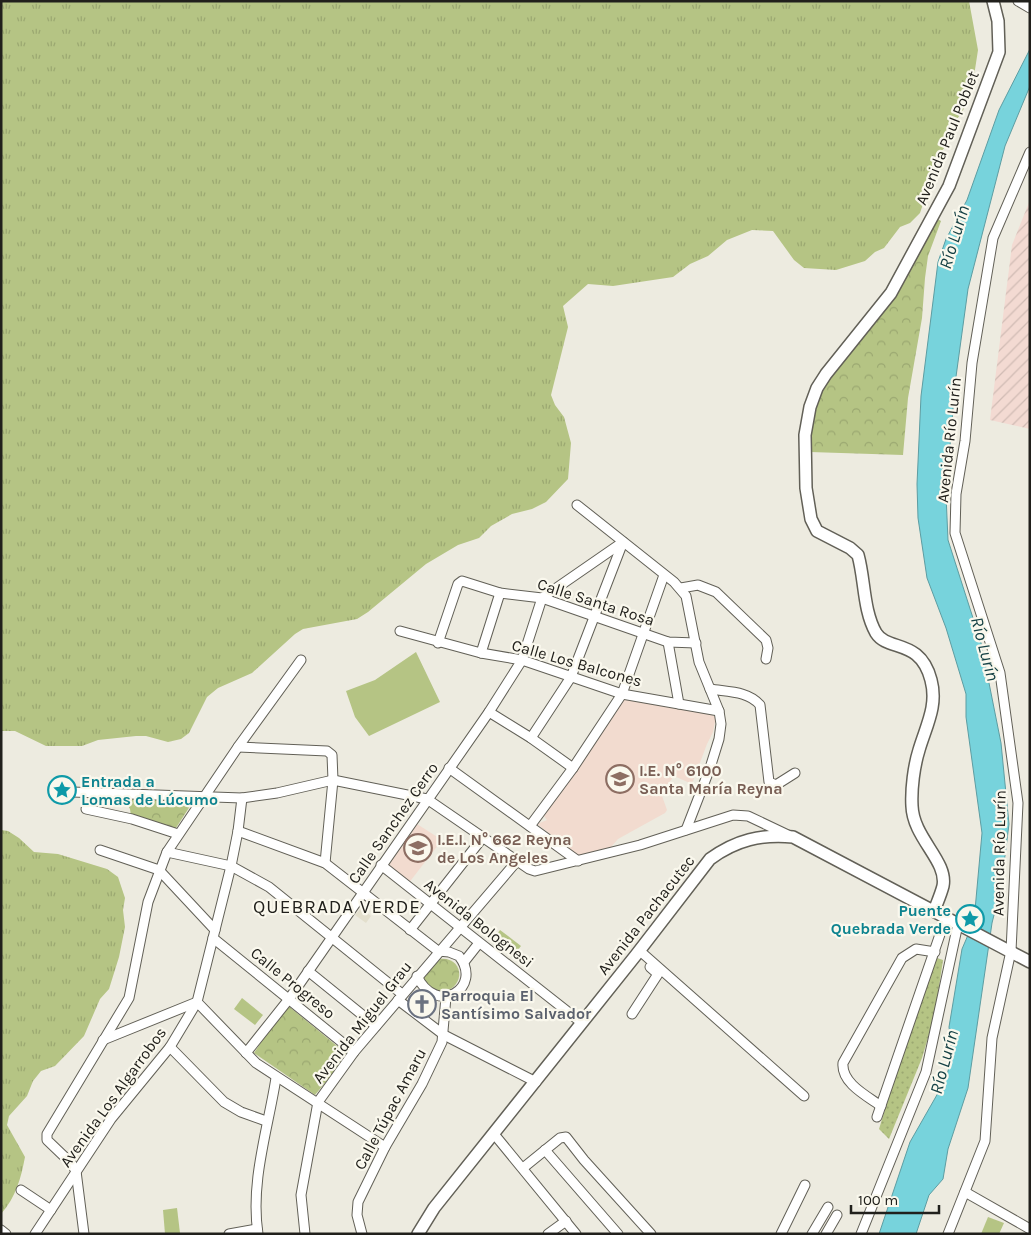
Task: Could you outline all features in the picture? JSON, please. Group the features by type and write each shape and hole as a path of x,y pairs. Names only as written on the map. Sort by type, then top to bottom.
{"main road":[{"name":"Avenida Paul Poblet","path":"934,911 944,885 943,873 916,828 913,821 912,805 918,751 932,715 934,698 931,679 916,653 877,635 871,622 858,555 850,548 816,531 808,505 805,435 810,407 817,388 891,293 949,186 998,52 998,21 992,1"},
{"name":"Avenida Pachacutec","path":"418,1234 434,1208 536,1082 710,859 724,848 749,839 772,835 793,838 934,911"},
{"path":"934,911 1030,962"}],"street":[{"path":"1018,1 1030,8"},
{"name":"Avenida Río Lurín","path":"948,1234 985,1140 992,1038 1008,950 1018,802 1000,673 955,534 956,494 965,441 972,363 994,238 1030,152"},
{"path":"577,505 681,588 686,596 699,662 719,711 721,724 719,739 686,830"},
{"path":"542,598 623,542"},
{"path":"531,738 571,677 623,542"},
{"path":"530,826 573,768 622,694 664,575"},
{"name":"Calle Santa Rosa","path":"438,642 458,584 462,581 500,593 542,598 668,642 696,643"},
{"path":"681,588 698,585 716,592 766,640 768,648 766,659"},
{"path":"481,653 500,593"},
{"name":"Calle Sanchez Cerro","path":"246,1053 289,999 489,712 522,660 542,598"},
{"name":"Calle Los Balcones","path":"400,631 481,653 522,660 622,694 719,711"},
{"path":"668,642 679,704"},
{"path":"84,1234 76,1171 46,1137 102,1040 129,998 148,902 167,852 203,797 301,660"},
{"path":"710,690 743,694 755,699 760,705 769,782 776,784 795,773"},
{"path":"489,712 531,738 573,768"},
{"path":"238,747 327,751 332,754 333,780 324,864"},
{"path":"449,768 578,861"},
{"path":"72,792 242,798 277,793 333,780 427,799 535,871 578,861 733,815 742,814 793,838"},
{"name":"Avenida Los Algarrobos","path":"35,1234 111,1119 170,1048 197,1002 231,866 242,798"},
{"path":"86,809 132,819 178,834"},
{"path":"238,831 324,864 438,951 454,953 464,962 466,969 464,984 460,990 446,997 430,994 417,976"},
{"path":"410,930 484,836"},
{"name":"Calle Progreso","path":"100,850 159,870 214,934 354,1052"},
{"path":"167,852 231,866 270,887 444,1035 536,1082"},
{"name":"Avenida Miguel Grau","path":"304,1234 301,1195 318,1102 354,1052 459,926 517,860"},
{"name":"Avenida Bolognesi","path":"381,865 582,1023"},
{"path":"877,1116 946,917"},
{"path":"860,1234 926,1072 961,925"},
{"path":"464,962 479,943"},
{"path":"881,1106 850,1082 843,1071 843,1063 902,958 916,949 935,952"},
{"path":"632,1014 658,974 638,953"},
{"path":"638,953 804,1096"},
{"path":"308,971 376,1026"},
{"name":"Calle Túpac Amaru","path":"362,1234 357,1215 358,1202 385,1147 422,1084 444,1035 446,997"},
{"path":"102,1040 197,1002 246,1053 276,1078 318,1102 385,1147"},
{"path":"170,1048 224,1102 242,1112 266,1121"},
{"path":"230,1234 257,1232 256,1196 266,1121 276,1078"},
{"path":"494,1134 576,1234"},
{"path":"523,1168 560,1138 566,1137 584,1160 651,1234"},
{"path":"545,1150 618,1234"},
{"path":"782,1234 805,1185"},
{"path":"21,1190 50,1210"},
{"path":"965,1192 1030,1229"},
{"path":"812,1234 828,1208"},
{"path":"826,1234 837,1214"},
{"path":"548,1234 566,1221"},
{"path":"1,1230 6,1234"}],"shaded area":[{"path":"1030,200 1030,429 990,420 1012,245"},
{"name":"I.E. N° 6100 Santa María Reyna","path":"623,698 707,713 716,717 713,732 692,784 674,776 661,793 667,810 665,813 618,839 611,847 579,856 537,824 547,820 544,816 615,714"},
{"name":"I.E.I. N° 662 Reyna de Los Angeles","path":"417,824 442,840 408,884 387,867"},
{"path":"361,908 371,916 366,923 355,915"}],"green space":[{"path":"1,1 969,1 978,50 967,104 952,127 945,147 940,153 920,213 910,223 900,227 884,248 875,252 865,261 836,270 804,268 794,260 773,231 752,230 727,240 708,256 690,264 673,277 613,286 588,284 563,306 568,327 551,395 555,405 564,417 571,443 568,479 546,502 532,509 512,514 491,526 479,538 458,545 426,564 357,619 303,629 295,634 252,673 218,688 207,697 189,733 181,739 168,742 146,736 136,736 98,740 82,746 46,746 15,731 1,731"},
{"path":"937,219 941,221 928,256 922,318 908,398 903,455 810,452 812,425 820,395 834,373 899,292"},
{"path":"416,652 440,702 369,736 355,717 346,691 375,680"},
{"path":"123,798 194,800 174,831 131,816 130,809"},
{"path":"1,830 8,831 19,838 34,852 58,854 107,869 118,877 125,898 123,910 125,927 119,957 109,989 100,999 84,1036 55,1066 41,1071 33,1081 27,1096 9,1116 7,1125 25,1157 17,1187 11,1201 1,1214"},
{"path":"500,930 521,946 512,957 491,942"},
{"path":"937,958 943,960 935,1014 922,1058 889,1139 879,1129 901,1058"},
{"path":"439,959 447,959 454,962 458,967 459,974 454,986 447,991 436,993 423,979"},
{"path":"242,998 263,1015 255,1025 234,1009"},
{"path":"286,1004 348,1055 315,1095 254,1053"},
{"path":"177,1208 180,1233 165,1234 163,1210"},
{"path":"988,1217 1004,1223 999,1234 981,1234"}],"water":[{"name":"Río Lurín","path":"1030,49 1030,86 1005,146 968,289 955,384 946,495 948,540 981,643 1001,743 1009,824 1001,887 992,923 968,1088 948,1149 943,1179 929,1195 916,1234 879,1234 910,1142 946,1079 952,1055 949,1027 962,949 974,921 982,833 966,717 966,694 946,628 927,578 918,518 917,484 921,396 938,262 946,239 967,200 999,110"}],"place":[{"name":"I.E. N° 6100 Santa María Reyna","path":"620,779"},
{"name":"Entrada a Lomas de Lúcumo","path":"62,790"},
{"name":"I.E.I. N° 662 Reyna de Los Angeles","path":"418,848"},
{"name":"Puente Quebrada Verde","path":"970,919"},
{"name":"Parroquia El Santísimo Salvador","path":"422,1004"}],"district":[{"name":"QUEBRADA VERDE","path":"337,907"}]}
